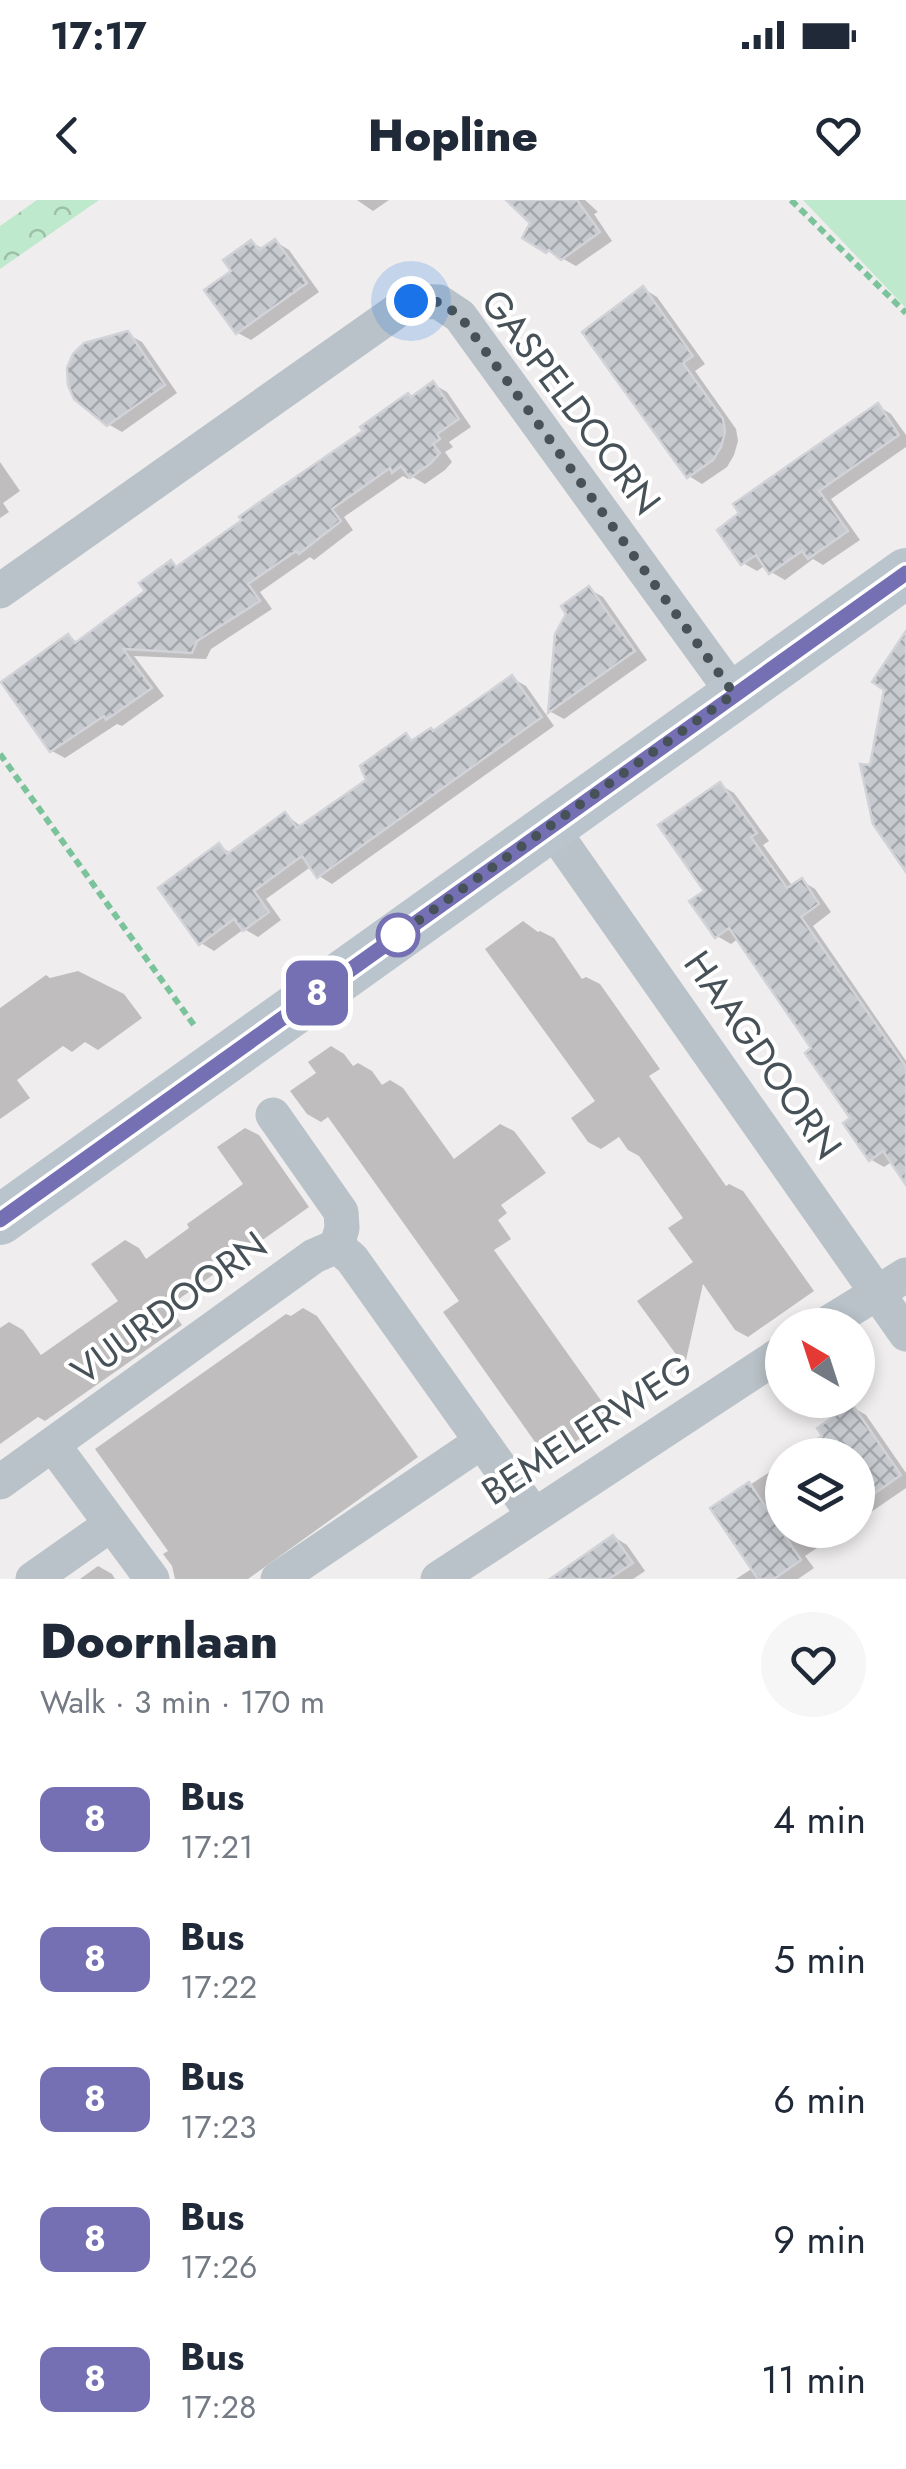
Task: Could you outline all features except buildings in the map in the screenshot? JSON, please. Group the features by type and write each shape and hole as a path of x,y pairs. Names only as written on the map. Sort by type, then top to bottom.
{"street":[{"name":"GASPELDOORN","path":"0,590 411,301 440,302 460,316 734,694"},
{"path":"0,1220 906,573"},
{"name":"HAAGDOORN","path":"550,826 891,1283 906,1334"},
{"path":"273,1115 341,1212 338,1246 352,1259 534,1515"},
{"name":"VUURDOORN","path":"0,1482 314,1256 338,1246"},
{"path":"852,1308 891,1283"},
{"name":"BEMELERWEG","path":"438,1579 765,1364"},
{"path":"278,1579 482,1442"},
{"path":"52,1445 152,1579"},
{"path":"32,1579 110,1525"}],"path":[{"path":"791,200 906,313"},
{"path":"0,754 220,1062"}],"green space":[{"path":"37,200 99,200 0,269 0,226"},
{"path":"803,200 906,200 906,308"}],"bus line":[{"name":"8","path":"0,1220 906,573"}],"route":[{"path":"398,935 394,938 734,694 460,316 440,302 411,301"}]}
